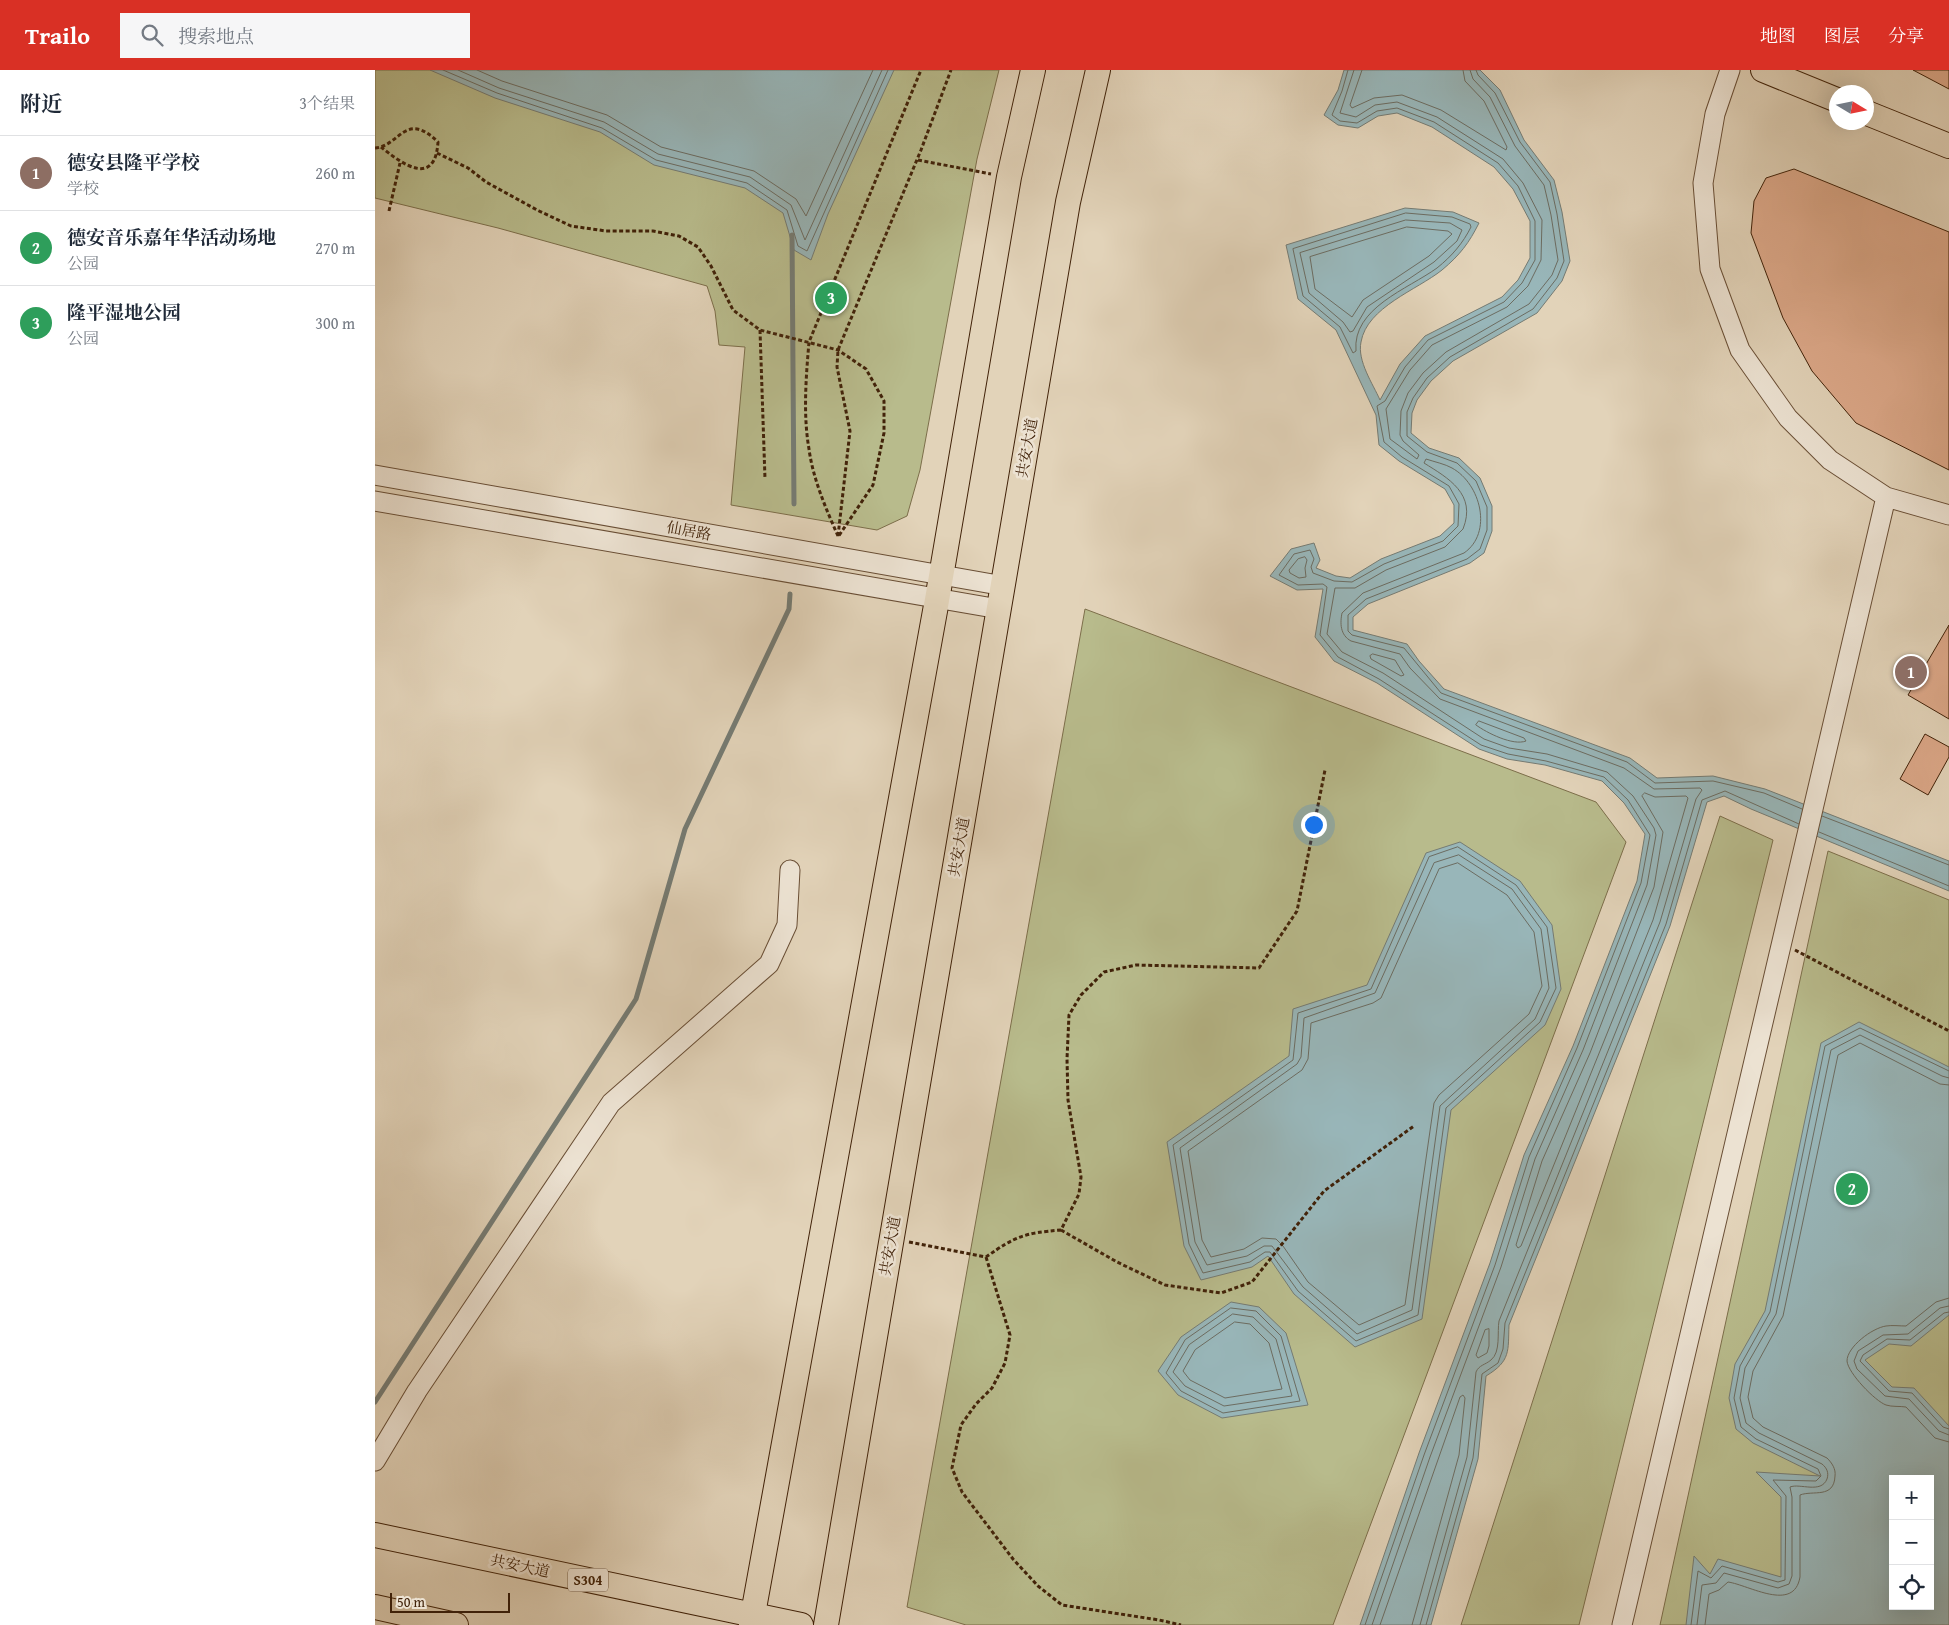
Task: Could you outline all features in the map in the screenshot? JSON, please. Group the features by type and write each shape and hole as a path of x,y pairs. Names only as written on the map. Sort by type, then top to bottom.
{"main road":[{"path":"752,1620 937,600 1009,178 1033,70"},
{"name":"共安大道","path":"826,1625 1068,202 1098,70"},
{"path":"1763,70 1829,97"},
{"path":"1874,115 1949,146"},
{"name":"共安大道","path":"375,1535 752,1620 801,1625"},
{"path":"375,1607 456,1625"}],"street":[{"path":"1730,70 1715,114 1703,184 1710,269 1740,350 1788,418 1830,460 1886,498 1949,515"},
{"name":"仙居路","path":"375,475 941,575 1001,598"},
{"path":"1622,1625 1886,498"},
{"name":"仙居路","path":"375,501 937,600 1001,598"},
{"path":"375,1461 417,1391 611,1103 769,964 787,925 790,870"}],"path":[{"path":"838,537 818,485 809,449 806,378 809,342 921,70"},
{"path":"836,556 850,431 837,367 838,350 917,160 951,70"},
{"path":"375,148 381,148 405,130 427,132 437,142 437,153 432,162 421,168 411,168 400,163 381,148"},
{"path":"437,153 468,168 486,182 539,211 571,226 606,231 653,231 679,236 698,247 711,266 733,310 760,330 838,350 866,370 883,401 884,433 873,485 838,537"},
{"path":"917,160 1009,178"},
{"path":"389,211 400,163"},
{"path":"760,330 765,479"},
{"path":"1061,1230 1079,1194 1081,1177 1068,1100 1069,1015 1081,995 1103,972 1136,966 1259,968 1297,911 1325,770"},
{"path":"1782,942 1949,1031"},
{"path":"892,1239 986,1257 1014,1238 1036,1232 1061,1230 1117,1262 1165,1286 1221,1293 1252,1282 1324,1191 1414,1126"},
{"path":"986,1257 1010,1335 1005,1363 992,1388 976,1404 961,1425 952,1468 962,1492 1013,1559 1038,1586 1062,1606 1181,1625"}],"green space":[{"path":"375,70 999,70 977,159 920,470 907,516 877,530 731,505 745,347 719,345 715,311 707,286 498,228 375,198"},
{"path":"1085,609 1596,802 1626,842 1333,1625 966,1625 907,1607"},
{"path":"1720,816 1773,840 1579,1625 1461,1625"},
{"path":"1828,851 1949,900 1949,1625 1660,1625"}],"water":[{"path":"430,70 894,70 828,214 811,260 794,250 783,213 745,188 654,165 600,132 495,98"},
{"path":"1344,70 1480,70 1500,90 1524,140 1554,180 1562,212 1570,261 1562,281 1537,313 1453,361 1431,381 1417,400 1412,413 1411,433 1429,448 1459,458 1480,478 1492,506 1492,531 1484,553 1470,563 1368,604 1353,617 1353,630 1407,644 1419,661 1444,689 1630,758 1657,778 1713,776 1765,789 1949,861 1949,891 1724,796 1707,802 1670,926 1509,1325 1507,1355 1494,1371 1486,1376 1478,1459 1431,1625 1360,1625 1419,1453 1490,1263 1524,1155 1573,1046 1637,881 1645,834 1624,803 1602,781 1545,765 1507,759 1479,749 1377,683 1334,661 1315,637 1323,589 1297,590 1270,576 1291,549 1314,543 1320,560 1316,568 1336,576 1350,578 1381,559 1440,536 1454,523 1454,505 1445,489 1399,461 1379,445 1376,415 1336,330 1298,299 1286,245 1405,208 1453,212 1479,223 1472,237 1459,254 1442,270 1394,300 1373,319 1365,330 1361,342 1361,357 1380,400 1400,364 1425,336 1502,297 1518,280 1530,258 1530,221 1513,189 1494,167 1432,127 1397,113 1378,116 1358,128 1338,125 1324,115 1338,90"},
{"path":"1460,842 1520,881 1552,925 1561,989 1545,1025 1451,1110 1422,1319 1355,1347 1294,1294 1268,1256 1252,1267 1201,1280 1184,1246 1167,1142 1289,1056 1293,1009 1367,985 1426,853"},
{"path":"1859,1022 1949,1067 1949,1315 1911,1346 1889,1344 1865,1360 1892,1387 1914,1388 1949,1426 1949,1625 1686,1625 1694,1556 1710,1574 1718,1559 1781,1577 1781,1497 1756,1472 1820,1476 1753,1443 1736,1429 1729,1398 1735,1364 1765,1311 1821,1043"},
{"path":"1231,1302 1259,1307 1286,1333 1308,1405 1222,1418 1178,1395 1158,1371 1181,1337"}],"building":[{"path":"1913,70 1949,70 1949,89"},
{"path":"1794,169 1949,232 1949,470 1856,423 1812,371 1783,318 1751,233 1754,201 1766,178"},
{"path":"1949,625 1949,719 1908,695"},
{"path":"1925,734 1949,747 1949,757 1928,795 1900,779"}],"waterway":[{"path":"792,235 794,504"},
{"path":"375,1402 636,999 685,829 789,609 790,594"}],"place":[{"name":"隆平湿地公园","path":"831,298"},
{"name":"德安县隆平学校","path":"1911,672"},
{"name":"德安音乐嘉年华活动场地","path":"1852,1189"}]}
